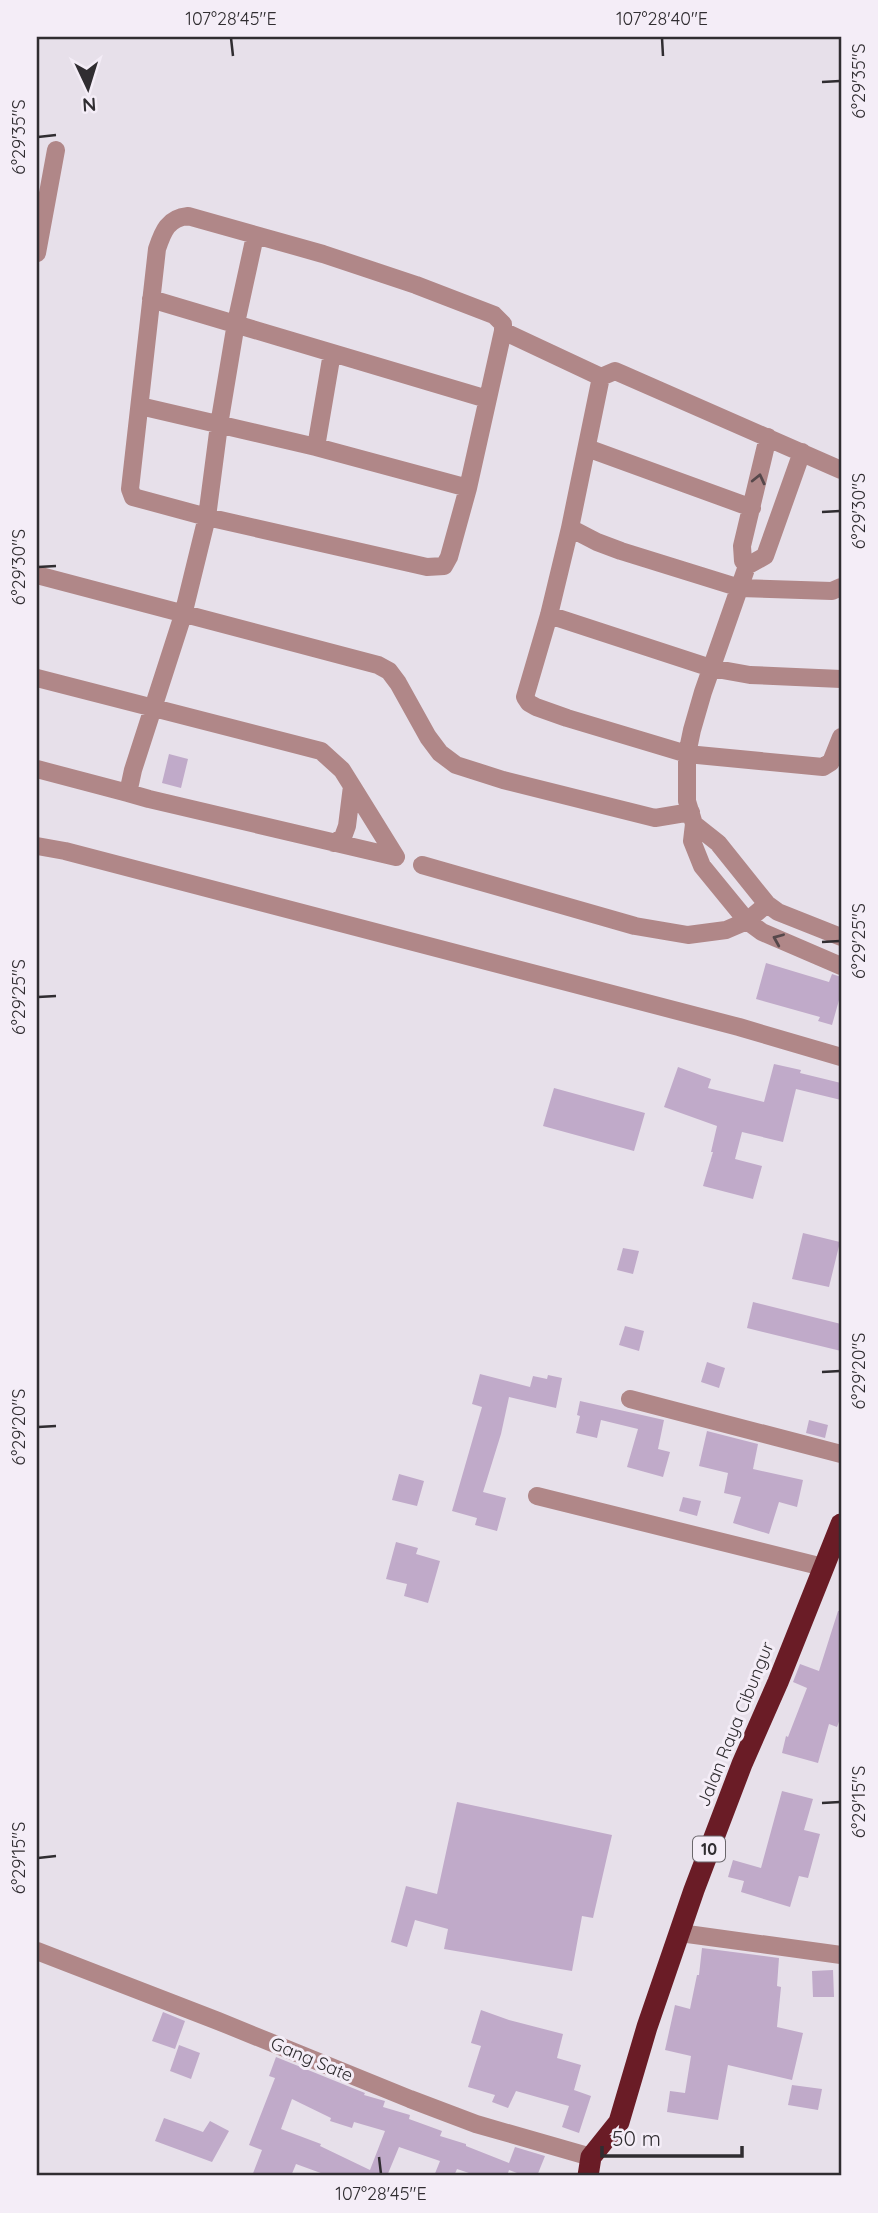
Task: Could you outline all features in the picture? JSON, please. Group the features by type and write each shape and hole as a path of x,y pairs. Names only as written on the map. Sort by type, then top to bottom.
{"highway":[{"name":"Jalan Raya Cibungur","path":"589,2167 619,2122 647,2027 742,1764 841,1524"}],"street":[{"path":"37,253 56,150"},
{"path":"188,216 255,236 416,285 494,315 503,324 468,488 449,557 444,566 439,568 207,517 132,497 130,489 151,299 157,249 163,230 178,217 188,216"},
{"path":"128,793 183,615 207,517 236,323 255,236"},
{"path":"151,299 487,399"},
{"path":"503,331 601,377 614,371 622,374 841,470"},
{"path":"316,447 332,353"},
{"path":"601,377 570,528 525,697 529,703 567,718 687,754 822,767 831,762 841,737"},
{"path":"140,406 316,447 468,488"},
{"path":"747,566 743,561 742,546 768,437"},
{"path":"587,448 752,508"},
{"path":"802,452 765,556 747,566 711,668 687,754 687,801 692,818 692,841 702,866 747,921 762,932 841,966"},
{"path":"570,528 621,551 740,588 832,592 841,587"},
{"path":"37,575 378,665 389,671 398,682 428,737 440,753 456,765 503,780 655,818 692,818 718,843 767,904 778,912 841,937"},
{"path":"549,615 711,668 750,675 841,679"},
{"path":"37,678 321,751 342,770 396,857 149,799 37,769"},
{"path":"334,843 343,837 347,827 352,786"},
{"path":"37,846 65,851 739,1027 841,1057"},
{"path":"422,866 635,926 688,935 726,930 747,921 767,904"},
{"path":"630,1399 841,1454"},
{"path":"537,1496 823,1567"},
{"path":"680,1933 841,1955"},
{"name":"Gang Sate","path":"37,1951 589,2167"}],"building":[{"path":"169,754 188,759 181,788 162,783"},
{"path":"766,963 829,982 832,974 841,977 841,993 832,1025 818,1021 820,1017 756,999"},
{"path":"774,1064 841,1083 841,1100 796,1089 783,1142 742,1132 735,1159 762,1166 753,1199 703,1186 717,1126 664,1107 678,1067 711,1079 708,1088 764,1102"},
{"path":"554,1088 645,1113 634,1151 543,1126"},
{"path":"803,1233 840,1242 829,1287 792,1279"},
{"path":"623,1248 639,1251 633,1274 617,1270"},
{"path":"753,1302 841,1324 841,1351 747,1328"},
{"path":"625,1326 644,1331 639,1351 619,1345"},
{"path":"707,1362 725,1368 719,1388 701,1382"},
{"path":"480,1374 530,1387 533,1376 562,1378 556,1408 509,1397 483,1492 506,1498 497,1531 475,1525 477,1518 452,1511 482,1407 472,1404"},
{"path":"580,1401 664,1420 658,1449 670,1452 663,1477 627,1467 638,1429 601,1420 597,1438 576,1433"},
{"path":"809,1420 828,1425 825,1438 806,1433"},
{"path":"707,1431 758,1444 753,1469 803,1480 797,1507 779,1502 769,1534 733,1523 741,1497 724,1493 728,1473 699,1466"},
{"path":"399,1474 424,1481 417,1506 392,1500"},
{"path":"683,1497 701,1501 697,1516 679,1511"},
{"path":"396,1542 418,1548 416,1554 440,1561 428,1603 404,1596 407,1584 386,1579"},
{"path":"838,1611 841,1611 841,1716 837,1727 829,1724 818,1763 782,1753 786,1736 788,1737 807,1688 793,1682 800,1664 819,1671"},
{"path":"782,1791 813,1799 804,1830 820,1834 808,1878 799,1876 790,1907 741,1892 744,1881 728,1877 733,1860 761,1868"},
{"path":"457,1802 612,1835 593,1918 582,1916 572,1971 444,1949 448,1929 415,1920 407,1947 391,1942 406,1886 437,1894"},
{"path":"702,1948 779,1958 777,1986 781,1987 777,2027 803,2033 792,2080 728,2065 718,2120 667,2112 670,2091 685,2093 691,2056 665,2050 675,2005 690,2009 699,1975"},
{"path":"833,1970 834,1997 813,1997 812,1971"},
{"path":"481,2010 563,2034 557,2058 581,2065 574,2090 591,2096 579,2133 562,2127 569,2106 516,2091 508,2108 492,2102 495,2095 468,2087 481,2046 471,2043"},
{"path":"163,2012 185,2021 175,2049 152,2041"},
{"path":"179,2045 200,2053 191,2079 170,2071"},
{"path":"276,2057 365,2093 364,2095 385,2101 383,2107 410,2115 409,2119 442,2131 440,2136 509,2163 515,2147 545,2156 537,2176 525,2176 509,2170 507,2176 478,2176 457,2169 454,2176 434,2176 440,2161 399,2147 387,2176 329,2176 296,2164 291,2176 252,2176 262,2150 249,2145 275,2078 269,2076","holes":["292,2099 331,2118 330,2121 352,2128 354,2122 385,2131 370,2170 320,2146 321,2144 281,2129"]},
{"path":"792,2085 822,2089 818,2110 788,2105"},
{"path":"164,2118 203,2132 210,2121 229,2131 212,2162 155,2141"}]}
